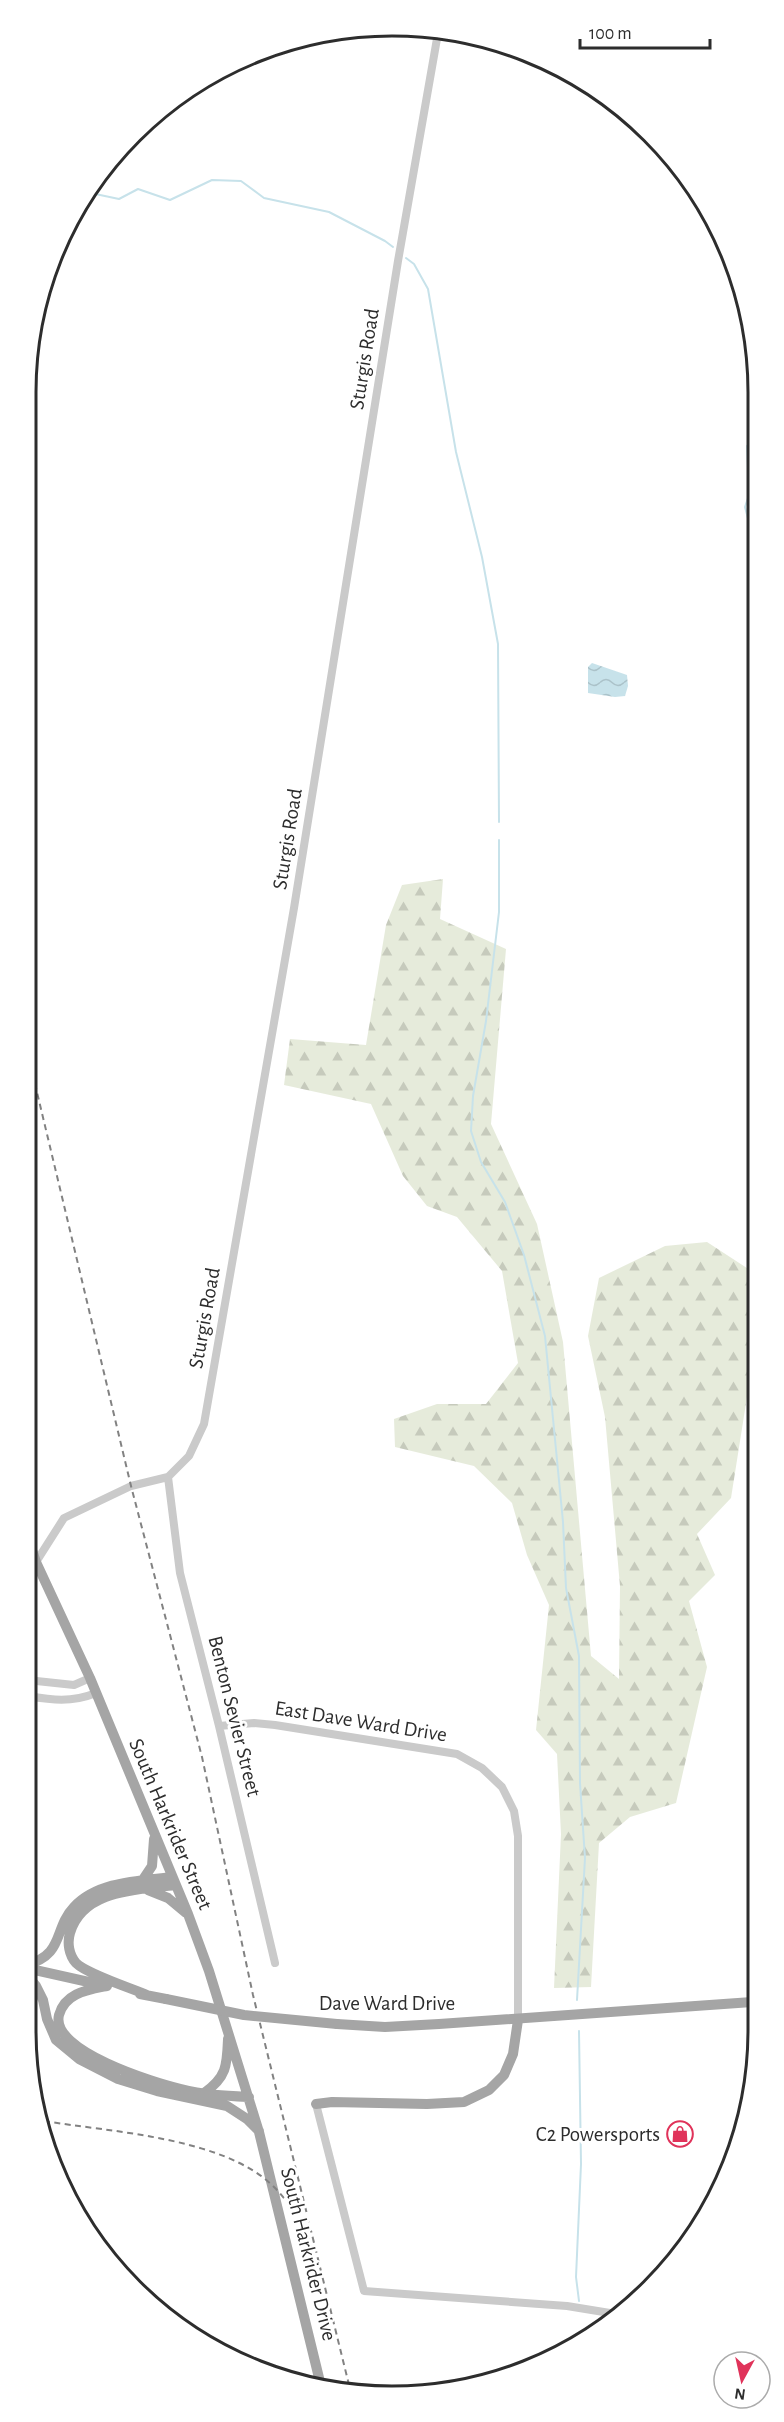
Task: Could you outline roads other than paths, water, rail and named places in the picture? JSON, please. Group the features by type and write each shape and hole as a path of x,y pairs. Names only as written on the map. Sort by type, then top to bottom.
{"main road":[{"name":"South Harkrider Street","path":"36,1562 90,1678 188,1914 229,2029 259,2132"},
{"path":"144,1885 152,1866 154,1835"},
{"path":"36,1963 52,1949 73,1908 87,1896 122,1884 144,1885 174,1881"},
{"path":"147,1995 76,1963 69,1952 68,1938 73,1922 83,1909 98,1900 144,1885 188,1914"},
{"name":"Dave Ward Drive","path":"36,1969 244,2015 385,2027 518,2020 748,2002"},
{"path":"36,1986 56,2040 80,2059 118,2079 157,2091 250,2100"},
{"path":"107,1986 82,1991 71,1997 62,2007 58,2019 61,2030 68,2038 84,2052 133,2075 205,2097 237,2111 259,2132"},
{"path":"316,2104 464,2102 489,2090 504,2075 513,2054 518,2020"},
{"path":"205,2097 226,2067 229,2029"},
{"name":"South Harkrider Drive","path":"259,2132 319,2378"}],"street":[{"name":"Sturgis Road","path":"168,1477 189,1456 204,1424 296,897 396,273 437,39"},
{"path":"36,1562 64,1518 131,1486 168,1477"},
{"name":"Benton Sevier Street","path":"168,1477 180,1573 275,1963"},
{"path":"36,1682 53,1685 74,1685 90,1678"},
{"path":"36,1697 63,1701 80,1699 96,1693"},
{"name":"East Dave Ward Drive","path":"219,1726 265,1724 439,1750 469,1759 493,1777 510,1800 518,1836 518,2020"},
{"path":"316,2104 364,2291 556,2305 608,2313"}],"water":[{"path":"592,663 627,675 628,686 625,696 615,697 588,693 588,667"}],"waterway":[{"path":"96,194 119,199 138,189 170,200 212,180 241,181 264,198 329,212 393,247"},
{"path":"406,258 414,264 428,289 456,452 482,557 498,644 499,822"},
{"path":"748,445 748,468"},
{"path":"748,498 745,507 748,518"},
{"path":"499,840 499,912 486,1021 473,1096 471,1131 481,1162 505,1202 524,1255 545,1336 563,1522 566,1588 579,1656 580,1783 585,1858 577,2000"},
{"path":"579,2031 581,2164 576,2277 579,2301"}],"railway":[{"path":"36,1088 131,1486 202,1757 253,1995 349,2383"},
{"path":"48,2122 164,2139 224,2156 250,2169 272,2185 288,2204 309,2239"}],"place":[{"name":"C2 Powersports","path":"680,2134"}]}
